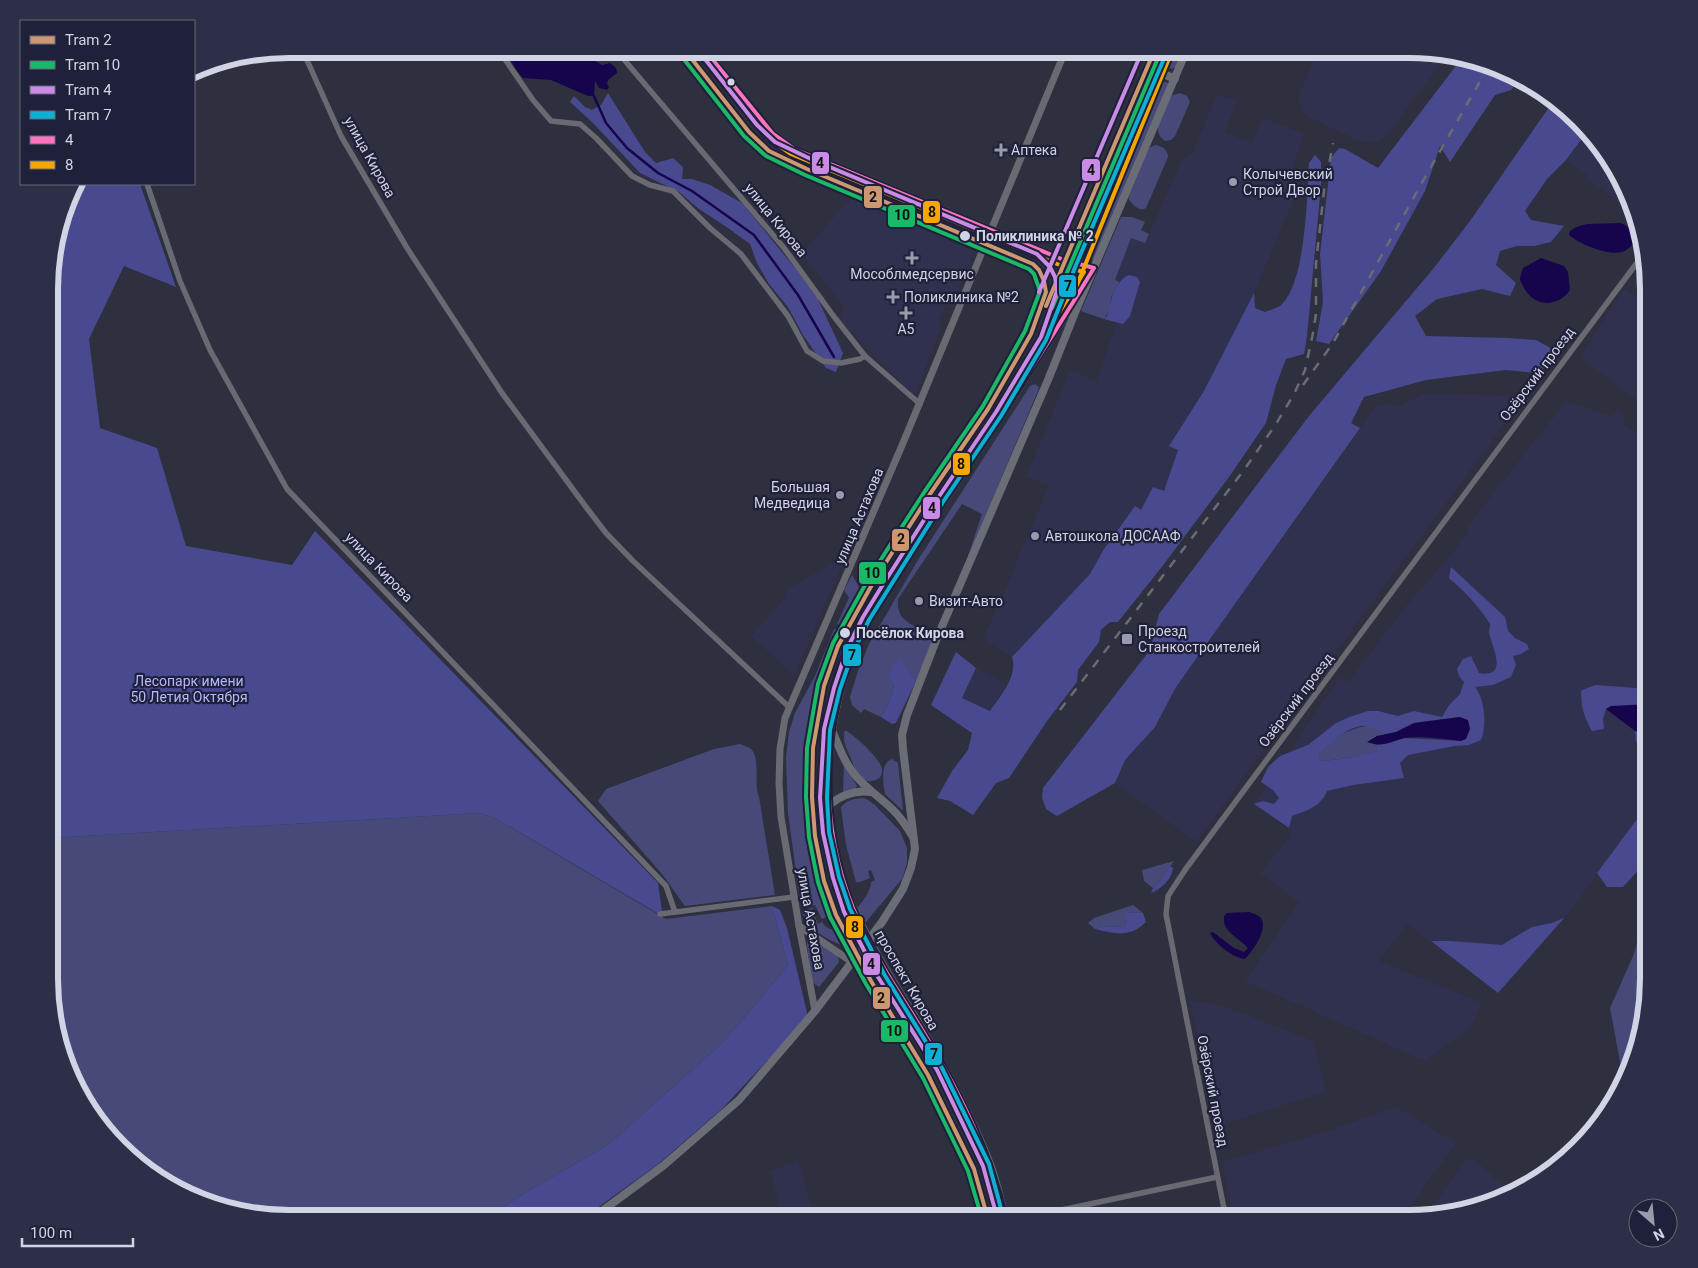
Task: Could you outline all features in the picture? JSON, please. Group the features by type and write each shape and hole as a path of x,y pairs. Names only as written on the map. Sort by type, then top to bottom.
{"main road":[{"path":"711,58 773,134 794,149 1064,260 1094,268"},
{"path":"1048,342 1162,58"},
{"path":"603,1210 664,1166 739,1100 815,1011 882,922 903,888 911,868 915,849 902,734 907,715 937,638 1183,58"},
{"path":"1157,71 1175,79"},
{"path":"828,806 828,765 839,696 849,663 880,600 1028,376 1094,268"},
{"path":"832,731 846,763 871,792 893,809 906,824 915,840"},
{"path":"828,806 837,799 859,790 871,792"},
{"name":"проспект Кирова","path":"828,806 832,842 846,890 869,940 891,981 942,1064 976,1133 991,1168 1003,1210"}],"street":[{"name":"улица Кирова","path":"306,58 341,136 407,248 502,393 568,483 606,533 633,561 790,707"},
{"path":"504,58 533,100 551,121 580,124 632,176 650,185 673,191 710,228 741,254 788,316 807,351 823,361 841,364 865,356"},
{"name":"улица Кирова","path":"623,58 784,248 834,318 865,356 920,404"},
{"name":"улица Астахова","path":"815,1011 781,818 780,749 785,718 920,404 1062,58"},
{"name":"улица Кирова","path":"147,185 180,281 210,350 287,489 666,886 676,912"},
{"name":"Озёрский проезд","path":"1224,1210 1166,914 1168,896 1236,801 1639,260"},
{"path":"660,914 794,897"},
{"path":"799,926 852,962"},
{"path":"1062,1210 1217,1177"}],"shaded area":[{"path":"509,58 594,58 595,61 602,65 610,63 616,68 617,73 608,80 607,84 609,87 607,90 599,88 595,81 594,96 588,96 551,80 523,78"},
{"path":"1170,58 1180,58 1176,67 1171,69 1167,65"},
{"path":"1315,58 1442,59 1437,69 1386,136 1372,143 1357,140 1309,117 1302,111 1298,98"},
{"path":"1163,82 1169,84 1094,259 1089,260 1088,256 1143,123"},
{"path":"1180,93 1187,96 1190,102 1175,136 1171,140 1165,141 1158,131 1159,120 1170,96"},
{"path":"1217,94 1237,102 1225,132 1244,140 1253,140 1263,118 1304,134 1294,163 1293,201 1254,293 1204,391 1170,446 1178,449 1164,492 1141,511 1135,506 1104,549 1090,574 1012,657 983,639 1049,485 1026,477 1070,370 1096,381 1130,287 1115,280 1131,238 1145,242 1183,158 1193,152"},
{"path":"1583,136 1610,173 1626,207 1587,179 1586,174 1566,160"},
{"path":"1155,145 1164,148 1168,157 1146,208 1141,209 1132,204 1129,196 1149,148"},
{"name":"Поликлиника №2","path":"851,198 951,236 949,241 958,245 961,240 976,247 957,292 952,292 939,320 941,327 915,396 839,320 844,306 801,254"},
{"path":"1121,217 1132,217 1145,222 1141,230 1149,234 1145,243 1131,238 1115,280 1119,282 1111,298 1110,310 1104,319 1081,311"},
{"path":"1621,223 1632,230 1635,238 1635,242 1622,252 1602,251 1569,235 1570,231 1576,227 1587,224"},
{"path":"1541,258 1564,266 1568,272 1570,290 1559,300 1546,303 1534,299 1528,294 1520,280 1523,268"},
{"path":"1624,289 1640,299 1640,402 1582,359 1584,350"},
{"path":"1035,384 1039,387 1038,391 967,559 982,514 962,504 898,599 898,607 903,618 914,626 933,635 932,643 916,681 900,660 890,676 894,685 890,700 881,717 864,709 861,713 852,705 850,697 869,644 918,560 1030,386"},
{"path":"1422,394 1524,397 1196,842 1115,783 1125,760 1155,727 1176,687 1376,406 1391,404 1398,407"},
{"path":"1566,401 1611,416 1617,411 1625,416 1623,425 1640,434 1640,705 1606,709 1635,731 1640,732 1640,815 1565,918 1498,993 1407,924 1379,961 1482,1003 1470,1028 1425,1061 1245,981 1299,902 1260,873 1290,837 1289,828 1254,804 1340,677 1348,682 1406,606 1455,550 1468,531 1467,527"},
{"path":"847,555 794,676 751,636 785,598 786,590"},
{"path":"852,575 861,591 841,626 837,624 849,598 844,590"},
{"path":"834,629 840,630 827,658 814,705 808,765 811,825 816,855 831,913 831,915 822,919 815,905 805,907 803,901 800,901 788,813 786,757 789,732 795,713 815,676"},
{"path":"976,668 1007,684 990,711 962,698"},
{"path":"1640,704 1640,732 1635,731 1606,709 1611,706"},
{"path":"1460,717 1468,720 1470,729 1466,739 1461,741 1418,737 1405,738 1383,744 1367,742 1377,736 1396,732 1414,723"},
{"path":"1370,726 1384,735 1377,736 1368,742 1377,745 1378,751 1349,758 1323,761 1319,759 1319,755 1340,736 1359,727"},
{"path":"845,730 861,742 877,759 882,769 878,779 867,781 858,775 845,743"},
{"path":"740,744 751,749 756,759 757,791 775,895 685,906 662,874 598,801 606,789 714,749"},
{"path":"892,759 898,763 903,811 885,794 884,769 888,761"},
{"path":"844,764 857,786 855,790 843,794"},
{"path":"862,798 875,805 900,831 907,848 907,863 902,879 845,947 825,937 813,928 804,917 802,910 812,908 818,924 822,922 829,929 839,929 863,900 868,893 871,882 875,880 871,870 868,871 870,878 856,882 846,845 841,807 850,800"},
{"path":"480,813 495,818 666,919 772,906 788,965 719,1046 609,1144 518,1197 500,1210 258,1209 228,1203 200,1193 160,1172 136,1153 115,1132 96,1108 81,1082 65,1040 59,1010 58,838"},
{"path":"1174,861 1153,888 1144,881 1142,870"},
{"path":"1133,905 1143,913 1127,912 1127,921 1124,927 1103,926 1095,929 1088,923 1094,918"},
{"path":"1249,912 1260,917 1263,925 1258,941 1245,959 1225,950 1210,933 1213,932 1234,948 1244,952 1248,948 1228,930 1224,922 1224,916 1227,913"},
{"path":"808,936 838,956 839,962 819,987 812,982 807,945"},
{"path":"1640,937 1639,1010 1633,1040 1622,1071 1610,1008 1634,954"},
{"path":"1190,1001 1212,1003 1235,1010 1313,1041 1326,1092 1214,1127"},
{"path":"1396,1107 1456,1143 1408,1210 1231,1210 1222,1162 1321,1133"},
{"path":"1473,1158 1507,1189 1470,1203 1431,1210 1466,1160"},
{"path":"798,1160 812,1210 781,1210 770,1171"}],"green space":[{"path":"1458,63 1470,65 1516,83 1511,90 1495,95 1450,162 1440,146 1425,191 1381,271 1329,344 1316,341 1323,302 1320,254 1331,158 1339,148 1345,149 1378,168"},
{"path":"608,93 645,152 656,163 673,158 683,167 682,179 692,179 710,185 742,203 817,297 843,353 836,372 826,368 803,335 788,307 769,284 757,263 750,244 699,209 679,192 640,173 593,123 570,102 574,96 585,107 592,110 601,105"},
{"path":"1550,105 1583,136 1566,160 1547,179 1525,211 1531,220 1564,226 1551,242 1534,246 1517,246 1500,251 1496,265 1516,283 1510,296 1482,289 1437,299 1415,316 1426,336 1536,340 1558,352 1549,365 1537,373 1506,370 1426,380 1364,397 1351,423 1360,428 1176,687 1155,727 1125,760 1115,783 1057,816 1046,809 1042,798 1043,788 1150,650 1159,614 1309,416 1433,269 1470,221"},
{"path":"1315,155 1321,162 1321,185 1304,354 1286,359 1276,385 1266,423 1229,477 1118,622 1110,622 1101,630 1099,642 1078,670 1077,682 1047,721 1009,778 996,783 973,815 950,801 937,798 952,771 968,750 972,733 931,705 956,652 976,668 962,698 990,711 1011,678 1013,671 1012,657 1090,574 1104,549 1135,506 1141,510 1153,487 1164,491 1178,450 1169,446 1204,391 1254,293 1255,308 1265,312 1281,305 1290,292 1301,258 1309,163"},
{"name":"Лесопарк имени 50 Летия Октября","path":"82,185 140,185 176,287 124,266 89,339 100,428 157,448 186,546 292,565 315,531 658,883 662,911 657,913 495,818 480,813 58,838 58,273 65,228"},
{"path":"1129,275 1137,277 1140,282 1130,316 1123,324 1104,319 1108,313 1115,289"},
{"path":"1451,567 1505,617 1508,631 1515,638 1527,644 1529,649 1513,656 1516,665 1511,677 1493,685 1475,687 1481,698 1484,713 1484,728 1481,740 1469,745 1408,755 1400,763 1404,778 1353,785 1327,791 1317,804 1308,810 1292,816 1289,828 1254,804 1263,801 1274,804 1279,798 1273,790 1261,782 1268,767 1280,756 1308,745 1336,723 1368,711 1378,711 1398,716 1414,711 1442,717 1449,705 1460,694 1464,682 1459,676 1457,669 1463,659 1471,656 1479,673 1494,671 1496,659 1489,632 1490,624 1481,611 1449,578","holes":["1460,717 1461,741 1404,738 1377,745 1377,751 1349,758 1323,761 1319,759 1319,755 1342,735 1349,730 1364,726 1384,735 1396,732 1414,723"]},
{"path":"900,659 916,681 896,723 892,724 881,717 890,700 894,685 889,676 894,663"},
{"path":"1596,685 1640,688 1640,705 1606,709 1603,719 1604,729 1592,731 1582,702 1581,691"},
{"path":"1635,731 1640,732 1640,745 1636,742"},
{"path":"1640,815 1640,868 1623,887 1607,887 1597,873"},
{"path":"1170,866 1173,868 1168,880 1159,889 1151,893 1153,888"},
{"path":"772,906 780,910 787,928 808,1017 722,1109 657,1165 594,1210 500,1210 518,1197 609,1144 719,1046 788,965"},
{"path":"1127,912 1143,913 1146,922 1128,933 1095,929 1103,926 1124,927 1127,921 1125,916"},
{"path":"1564,918 1498,993 1431,941 1502,945 1532,927 1552,923"}],"waterway":[{"path":"594,96 606,123 627,148 658,173 692,191 754,235 798,295 834,357"}],"railway":[{"path":"1303,385 1333,343 1486,71"},
{"path":"1060,710 1244,470 1294,394 1305,370 1316,314 1316,263 1324,191 1333,143"}],"tram line":[{"name":"10","path":"683,58 744,136 766,156 805,175 1029,269 1034,274 1040,291 1025,331 983,406 869,578 833,643 818,684 807,748 806,797 809,837 818,882 830,917 866,984 923,1078 968,1171 979,1210"},
{"name":"2","path":"691,58 749,132 769,151 807,169 1033,264 1039,270 1044,281 1046,292 1031,334 988,409 874,581 838,646 824,686 813,748 812,797 815,836 824,881 836,915 871,981 928,1075 974,1169 985,1210"},
{"name":"4","path":"704,58 757,125 775,142 813,160 1037,254 1050,267 1055,277 1057,291 1041,337 996,412 938,498 863,617 847,649 834,688 824,729 820,798 823,833 833,878 844,912 878,977 937,1070 983,1166 995,1210"},
{"name":"4","path":"1039,292 1139,58"},
{"name":"2","path":"1046,306 1151,58"},
{"name":"10","path":"1052,308 1158,58"},
{"name":"7","path":"1001,1210 989,1164 942,1068 884,974 850,909 839,877 829,832 827,798 830,730 840,689 853,652 869,620 943,502 1001,416 1046,340 1164,58"}],"transit line":[{"name":"8","path":"703,58 768,138 791,154 1062,266 1084,272 1016,382 913,536 861,620 837,677 829,710 824,744 823,811 828,845 836,878 847,910 872,960 921,1039 967,1126 985,1172 996,1210"},
{"name":"4","path":"711,58 773,134 794,149 1064,260 1094,268 874,610 855,648 844,679 835,711 830,744 828,778 834,844 842,877 853,908 878,958 927,1038 963,1103 983,1148 1003,1210"},
{"name":"4","path":"1071,282 1162,58"},
{"name":"8","path":"1077,285 1169,58"}],"place":[{"name":"Аптека","path":"1001,150"},
{"name":"Колычевский Строй Двор","path":"1233,182"},
{"name":"Поликлиника № 2","path":"965,236"},
{"name":"Мособлмедсервис","path":"912,258"},
{"name":"Поликлиника №2","path":"893,297"},
{"name":"А5","path":"906,313"},
{"name":"Большая Медведица","path":"840,495"},
{"name":"Автошкола ДОСААФ","path":"1035,536"},
{"name":"Визит-Авто","path":"919,601"},
{"name":"Посёлок Кирова","path":"845,633"},
{"name":"Проезд Станкостроителей","path":"1127,639"}]}
